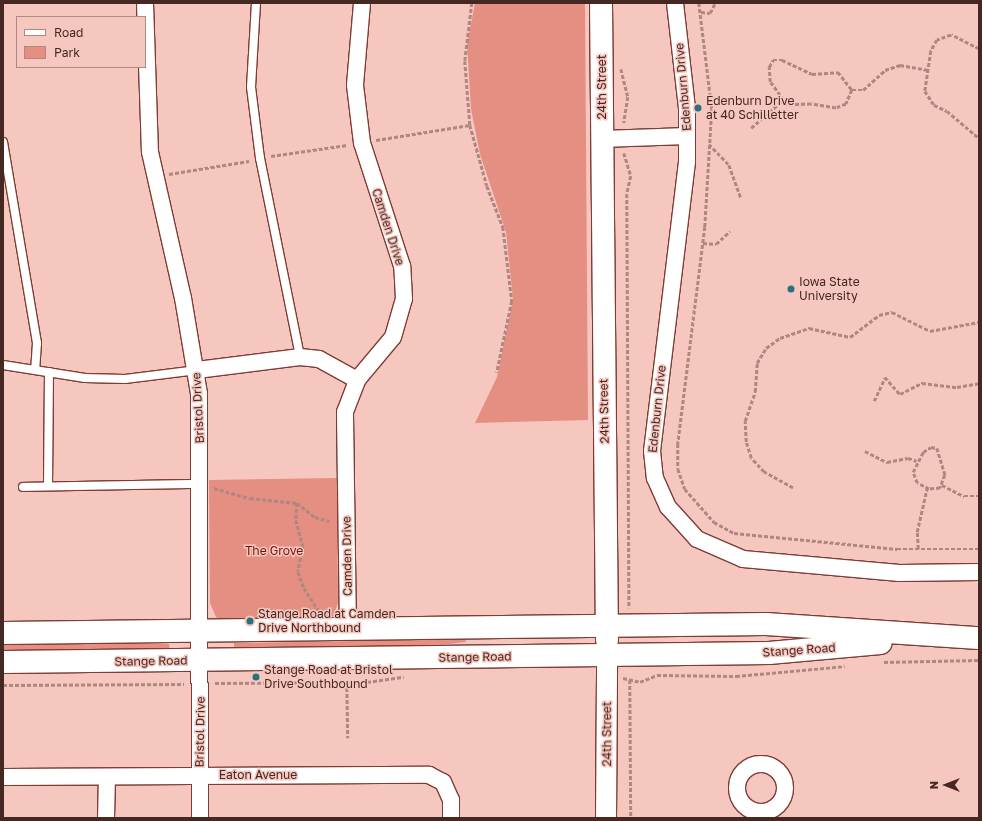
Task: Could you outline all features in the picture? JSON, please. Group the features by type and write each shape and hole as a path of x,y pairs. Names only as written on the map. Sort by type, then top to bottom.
{"main road":[{"name":"24th Street","path":"601,3 607,655"},
{"name":"Stange Road","path":"3,633 201,633 348,629 766,624 946,638 979,638"},
{"name":"Stange Road","path":"3,662 769,653 946,638"}],"street":[{"name":"Bristol Drive","path":"145,3 145,16"},
{"name":"Camden Drive","path":"348,629 345,412 357,380 393,337 404,299 402,266 362,143 355,85 362,3"},
{"name":"Edenburn Drive","path":"675,3 688,136 652,451 655,478 668,507 697,539 743,559 899,573 979,572"},
{"name":"Bristol Drive","path":"146,59 147,115 155,178 197,370 200,486 201,633 200,818"},
{"path":"602,139 688,136"},
{"path":"197,370 300,357 319,359 357,380"},
{"name":"24th Street","path":"606,818 607,655"},
{"name":"Eaton Avenue","path":"3,777 429,775 443,782 451,800 451,818"},
{"path":"106,818 107,777"}],"lane":[{"path":"256,3 251,87 260,158 300,357"},
{"path":"3,142 37,342 35,370"},
{"path":"3,365 49,372 125,378 197,370"},
{"path":"48,486 49,372"},
{"path":"23,487 200,486"}],"path":[{"path":"472,3 465,61 470,125 487,186 503,227 512,301 496,372"},
{"path":"700,3 712,109 703,243 678,444 678,469 690,495 714,522 734,533 918,549 979,548"},
{"path":"700,12 710,13 715,3"},
{"path":"979,49 951,35 937,40 929,70 926,91 934,105 947,111 979,138"},
{"path":"773,60 782,60 812,74 838,72 852,90 846,104 836,108 811,104 788,105 782,101 770,82 769,67 773,60"},
{"path":"621,62 628,97 623,126"},
{"path":"852,90 863,90 885,70 900,64 929,70"},
{"path":"751,128 782,101"},
{"path":"155,178 200,167 470,125"},
{"path":"709,144 729,165 741,198"},
{"path":"624,152 631,176 627,194 629,594"},
{"path":"703,243 716,244 730,231"},
{"path":"793,488 764,472 751,458 746,442 744,421 755,392 757,363 766,348 780,338 809,328 850,337 879,315 892,312 930,331 979,322"},
{"path":"874,401 885,377 900,394 922,383 957,386 979,383"},
{"path":"942,485 944,466 938,459 937,448 923,452 917,461 914,472 916,483 926,488 942,485 964,496 979,496"},
{"path":"865,451 887,462 908,458 917,461"},
{"path":"200,486 297,503 315,517 329,521"},
{"path":"918,549 917,532 926,488"},
{"path":"297,503 296,520 303,546 298,572 319,614"},
{"path":"631,818 629,680 642,682 657,675"},
{"path":"213,683 347,682 411,677"},
{"path":"347,682 348,738"},
{"path":"3,685 189,683"}],"green space":[{"path":"475,3 585,3 588,420 475,423 497,377 513,299 506,232 480,154 471,109 467,44"},
{"name":"The Grove","path":"337,478 338,603 330,620 309,622 295,617 222,622 216,617 210,603 209,480"},
{"path":"465,639 466,642 380,652 234,655 234,643"},
{"path":"3,644 169,644 170,655 3,655"}],"place":[{"name":"Edenburn Drive at 40 Schilletter","path":"698,108"},
{"name":"Iowa State University","path":"791,289"},
{"name":"Stange Road at Camden Drive Northbound","path":"250,621"},
{"name":"Stange Road at Bristol Drive Southbound","path":"256,677"}]}
